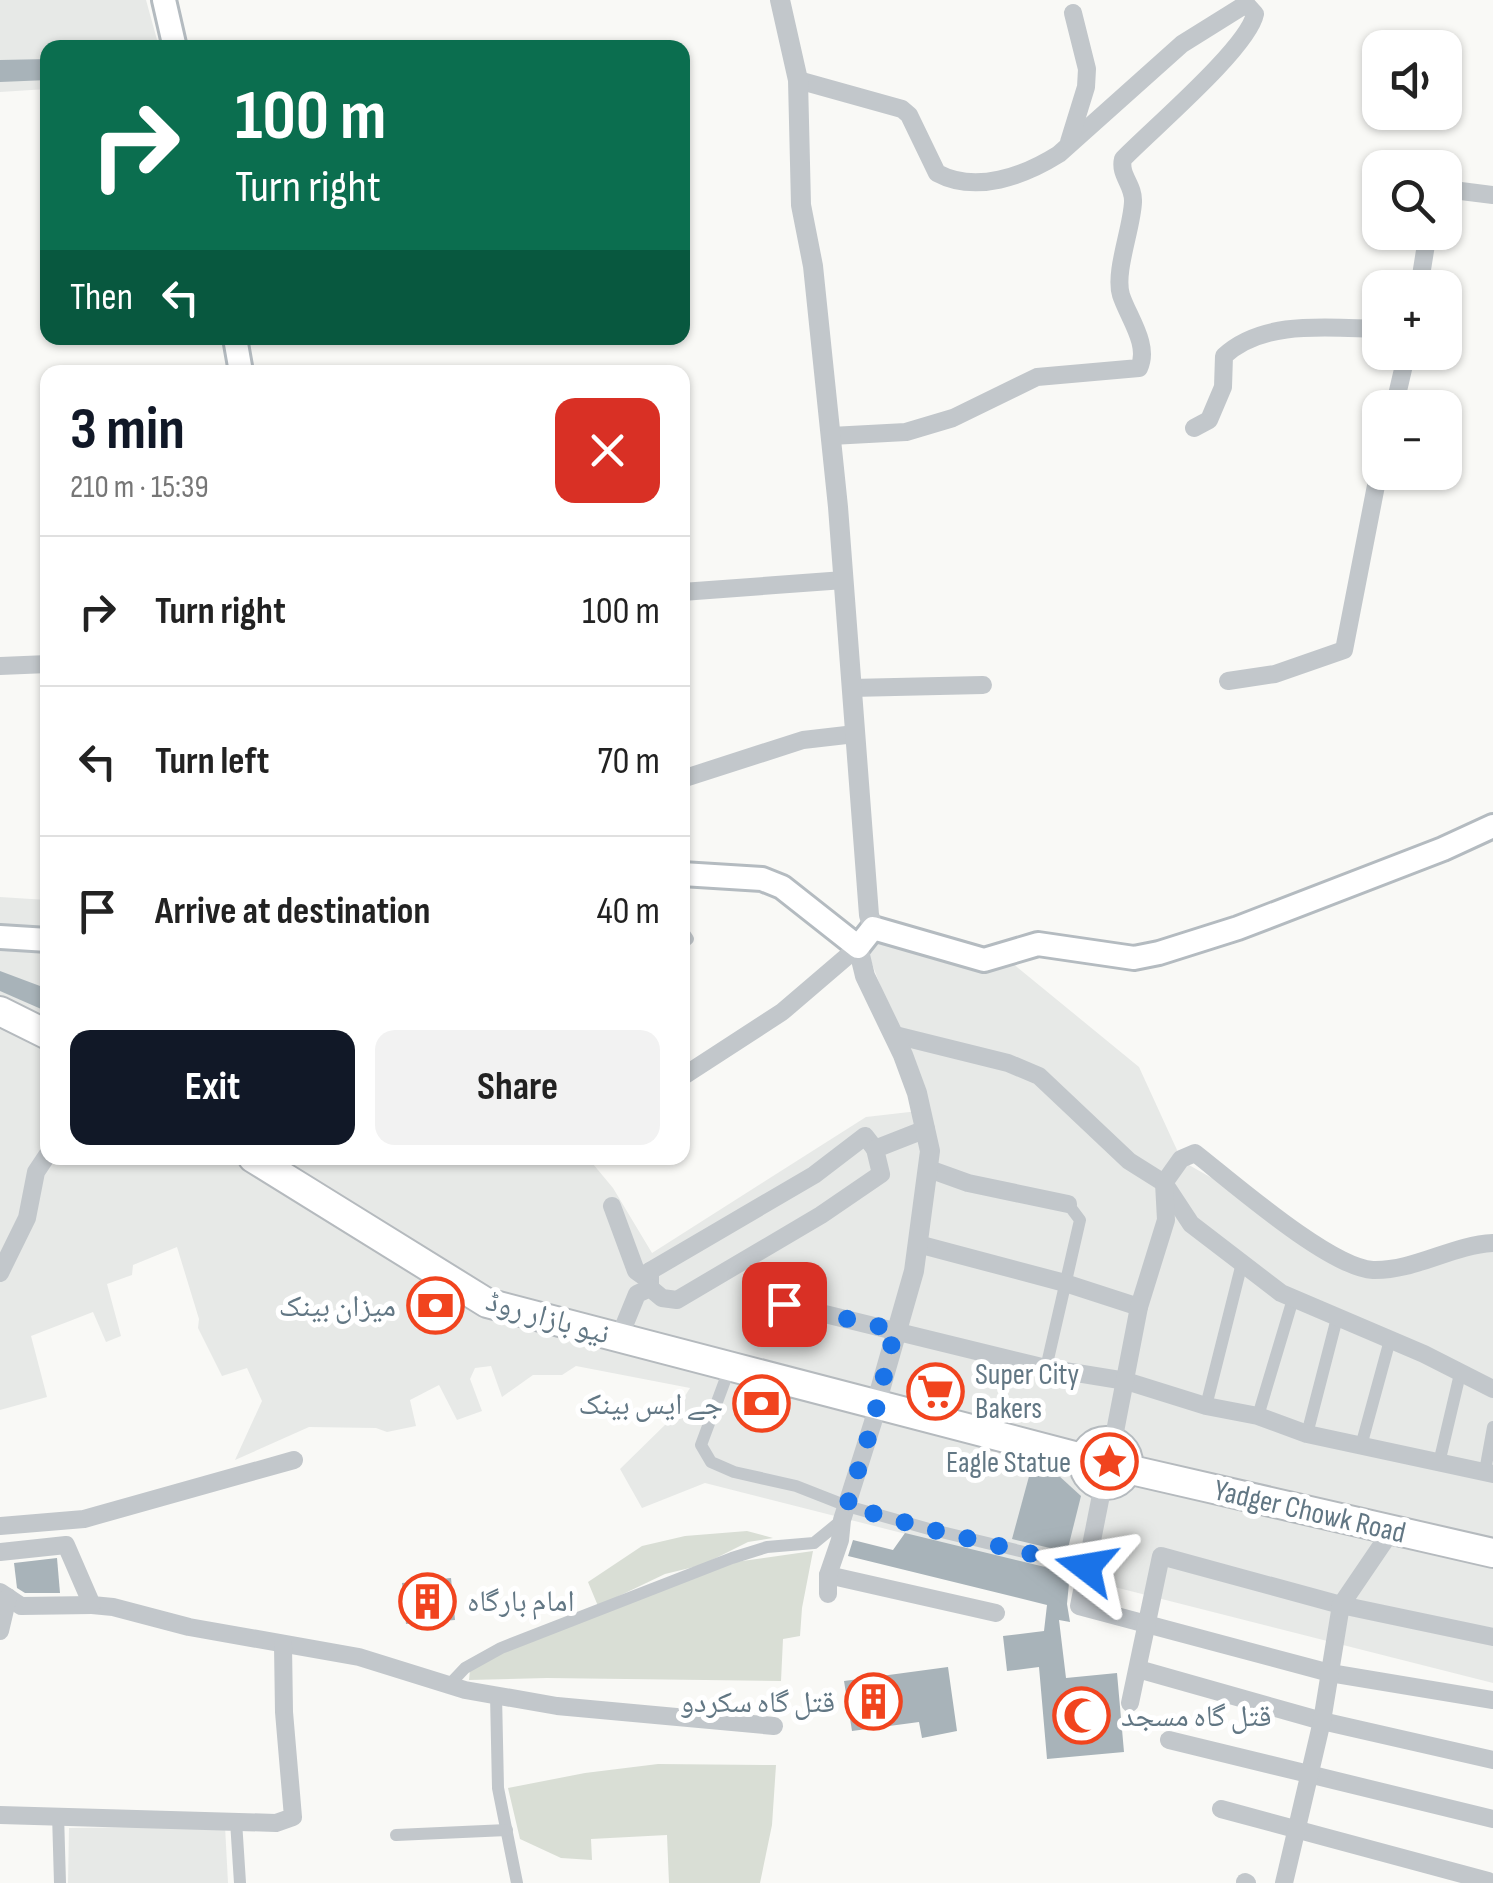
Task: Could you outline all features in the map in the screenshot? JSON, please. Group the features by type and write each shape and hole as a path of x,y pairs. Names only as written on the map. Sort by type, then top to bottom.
{"highway":[{"path":"0,1011 40,1031"},
{"name":"نیو بازار روڈ","path":"273,1165 487,1303 876,1404"},
{"path":"876,1404 1082,1458"},
{"path":"1098,1442 1113,1442 1125,1452 1127,1470 1115,1484 1103,1485 1086,1474 1082,1458 1098,1442"},
{"name":"Yadger Chowk Road","path":"1127,1470 1493,1553"}],"main road":[{"path":"164,0 173,40"},
{"path":"690,874 762,879 782,887 858,947 873,928 984,960 1038,944 1134,958 1238,928 1493,826"},
{"path":"0,937 40,940"}],"street":[{"path":"780,0 798,80 801,204 813,266 831,436 873,928"},
{"path":"798,80 902,108 918,132 930,163 946,178 993,182 1036,168 1058,154 1182,44 1246,2 1255,14 1252,27 1123,159 1121,168 1134,200 1120,292 1134,320 1144,359 1140,368 1037,376 953,418 906,432 831,436"},
{"path":"1069,143 1086,87 1087,69 1073,13"},
{"path":"1462,191 1493,196"},
{"path":"1194,428 1210,420 1223,388 1224,356 1244,342 1256,336 1302,328 1362,328"},
{"path":"1228,682 1275,674 1344,650 1375,490"},
{"path":"690,591 844,580"},
{"path":"0,666 40,664"},
{"path":"851,688 983,686"},
{"path":"690,775 803,740 854,734"},
{"path":"690,1072 782,1012 858,947 865,976 895,1035 926,1129 929,1169 914,1271 844,1513 828,1574 828,1594"},
{"path":"895,1035 1008,1062 1039,1076 1129,1161 1164,1183 1191,1224 1242,1263 1293,1298 1493,1388"},
{"path":"875,1149 926,1129"},
{"path":"612,1206 636,1272 650,1280 662,1298 677,1300 822,1215 881,1174 875,1149 865,1136 814,1175 650,1280 637,1294 619,1338"},
{"path":"1113,1442 1139,1306 1166,1220 1164,1183 1181,1158 1195,1153 1290,1228 1331,1253 1371,1270 1414,1264 1493,1243"},
{"path":"0,1273 28,1218 41,1165"},
{"path":"929,1169 968,1183 1068,1204 1080,1220 1046,1368"},
{"path":"918,1244 1139,1306"},
{"path":"1206,1406 1242,1263"},
{"path":"1258,1416 1293,1298"},
{"path":"757,1300 1046,1368 1126,1381 1206,1406 1258,1416 1307,1434 1489,1472 1493,1426"},
{"path":"1307,1434 1336,1318"},
{"path":"1362,1446 1390,1340"},
{"path":"730,1367 701,1444 711,1462 734,1472 796,1486 844,1513 1086,1567"},
{"path":"1440,1463 1460,1374"},
{"path":"0,1526 84,1519 294,1460"},
{"path":"1103,1485 1079,1606 1330,1673 1493,1700"},
{"path":"448,1686 465,1668 501,1648 732,1558 768,1547 814,1543 844,1513"},
{"path":"1284,1883 1322,1721 1341,1605 1392,1530"},
{"path":"0,1552 66,1545 92,1605"},
{"path":"1130,1703 1160,1556 1341,1605 1493,1637"},
{"path":"828,1574 996,1613"},
{"path":"0,1631 4,1595 21,1606 92,1605 358,1657 448,1686 496,1695 592,1710 774,1726"},
{"path":"0,1815 276,1824 293,1817 283,1645"},
{"path":"1138,1670 1322,1721 1493,1760"},
{"path":"496,1695 498,1788 517,1883"},
{"path":"1169,1740 1493,1819"},
{"path":"1221,1808 1488,1882 1493,1860"},
{"path":"58,1814 60,1883"},
{"path":"236,1821 240,1883"},
{"path":"396,1834 507,1830"}],"shaded area":[{"path":"0,0 146,0 157,40 40,40 40,89 0,92"},
{"path":"0,897 40,900 40,1165 594,1165 613,1188 652,1253 866,1117 927,1110 859,929 872,914 995,949 1139,1067 1182,1161 1367,1267 1423,1259 1493,1234 1493,1683 705,1483 642,1508 620,1469 670,1420 690,1388 576,1366 562,1375 533,1375 502,1397 491,1366 475,1368 470,1379 482,1411 457,1420 439,1385 410,1400 416,1426 387,1432 376,1428 309,1427 235,1460 262,1401 247,1368 222,1376 198,1328 199,1319 177,1247 133,1265 132,1275 107,1284 121,1336 106,1342 93,1312 31,1336 47,1397 0,1410"},
{"path":"747,1531 773,1538 748,1542 702,1565 665,1574 598,1606 588,1582 642,1546 685,1536"},
{"path":"813,1551 800,1636 783,1639 781,1681 469,1680 470,1670 491,1657 735,1562"},
{"path":"658,1764 776,1765 772,1825 760,1883 669,1883 667,1835 591,1839 592,1860 561,1858 520,1839 508,1788"},
{"path":"225,1826 228,1883 68,1883 69,1828"}],"building":[{"path":"40,59 40,80 0,82 0,60"},
{"path":"0,971 40,986 40,1008 0,991"},
{"path":"1031,1469 1058,1475 1081,1496 1067,1552 1012,1539"},
{"path":"905,1533 1070,1573 1070,1622 1059,1620 1066,1678 1117,1673 1124,1752 1047,1759 1039,1667 1007,1671 1003,1636 1044,1631 1047,1605 848,1556 853,1540 893,1550"},
{"path":"57,1558 60,1593 25,1593 17,1588 14,1563"},
{"name":"امام بارگاہ","path":"451,1578 455,1620 406,1624 402,1583"},
{"path":"948,1667 957,1731 922,1738 919,1722 852,1731 844,1681"}],"place":[{"name":"میزان بینک","path":"435,1306"},
{"name":"Super City Bakers","path":"936,1391"},
{"name":"جے ایس بینک","path":"762,1404"},
{"name":"Eagle Statue","path":"1110,1462"},
{"name":"امام بارگاہ","path":"428,1601"},
{"name":"قتل گاہ سکردو","path":"874,1702"},
{"name":"قتل گاہ مسجد","path":"1082,1716"}],"route":[{"path":"784,1304 895,1330 847,1506 1086,1567"}]}
